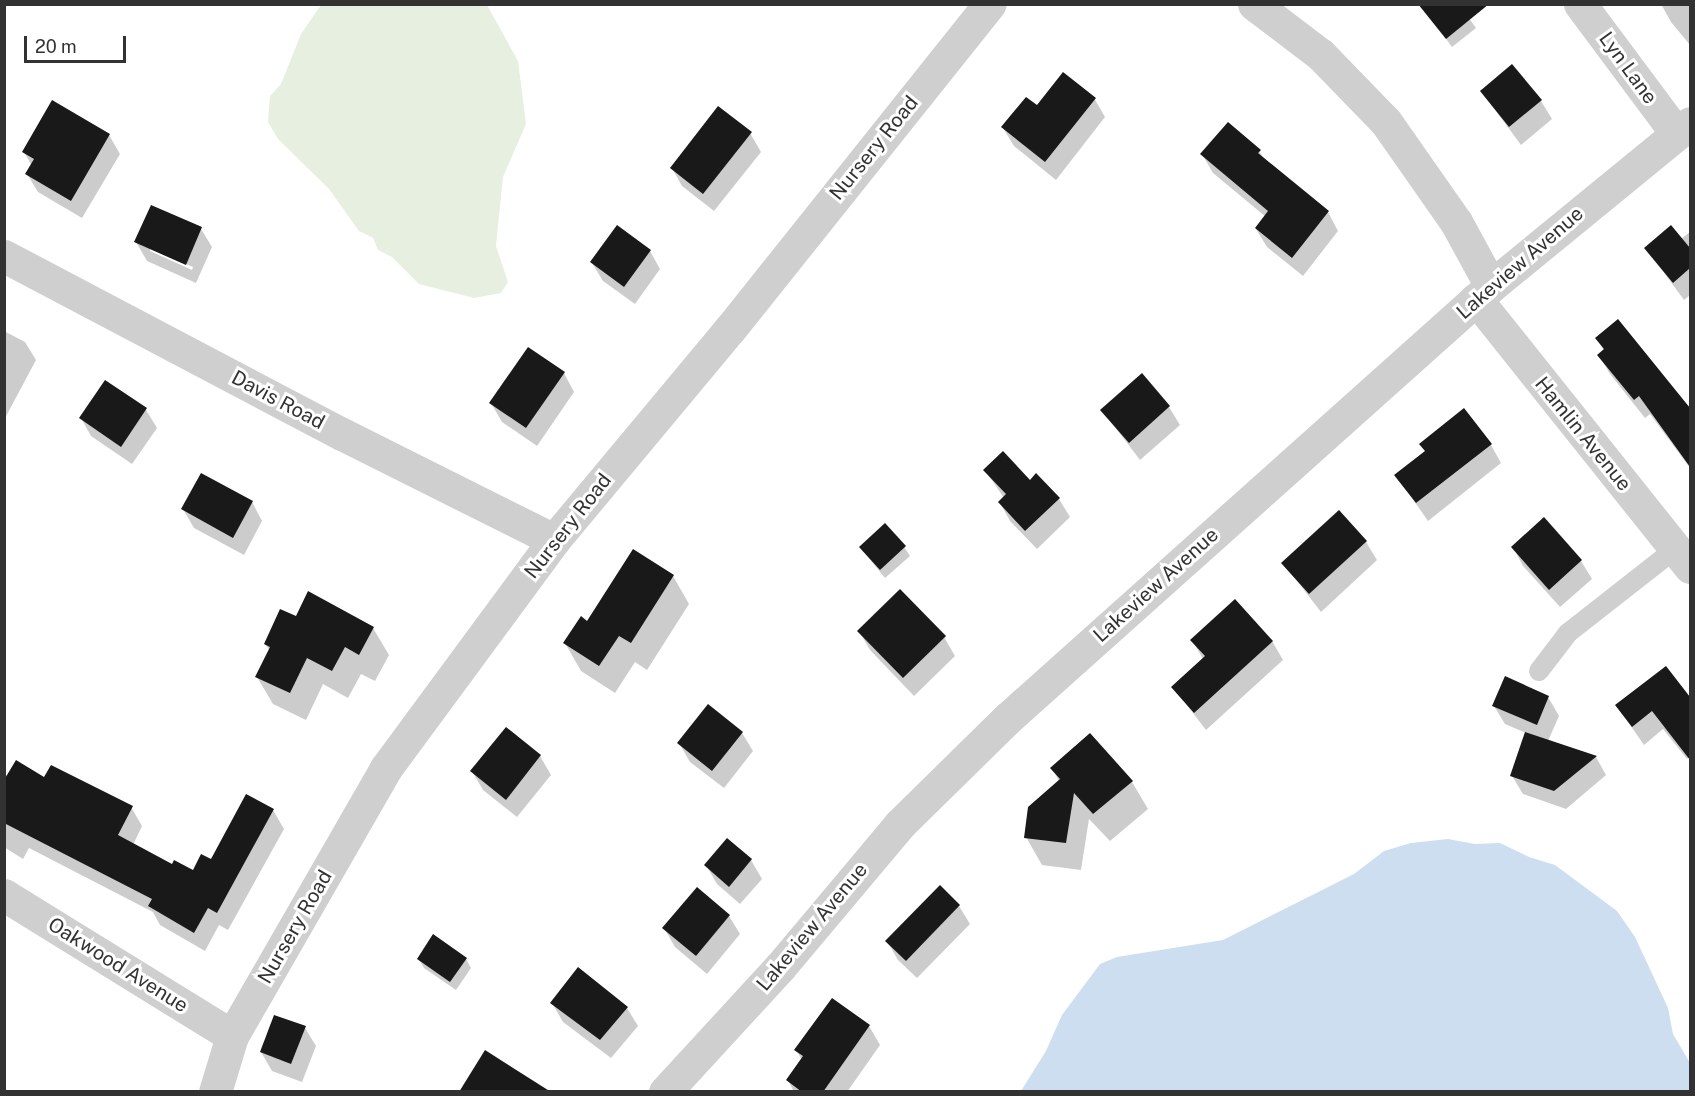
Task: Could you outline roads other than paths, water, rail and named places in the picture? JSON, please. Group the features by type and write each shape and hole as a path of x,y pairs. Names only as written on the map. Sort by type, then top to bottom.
{"street":[{"name":"Nursery Road","path":"215,1092 232,1036 386,768 554,540 730,329 989,4"},
{"name":"Hamlin Avenue","path":"1254,4 1321,55 1386,122 1456,222 1483,293 1683,558"},
{"name":"Lyn Lane","path":"1580,4 1683,128"},
{"name":"Lakeview Avenue","path":"665,1092 780,967 899,825 954,770 1483,293 1683,128"},
{"name":"Davis Road","path":"4,256 342,435 554,540"},
{"name":"Oakwood Avenue","path":"4,895 232,1036"}],"lane":[{"path":"1539,671 1568,633 1683,558"}],"water":[{"path":"1448,839 1475,844 1500,843 1529,857 1555,865 1617,911 1635,937 1668,1008 1673,1034 1690,1063 1690,1091 1021,1091 1046,1051 1062,1015 1100,964 1117,957 1223,940 1354,874 1384,851 1411,843"}]}
